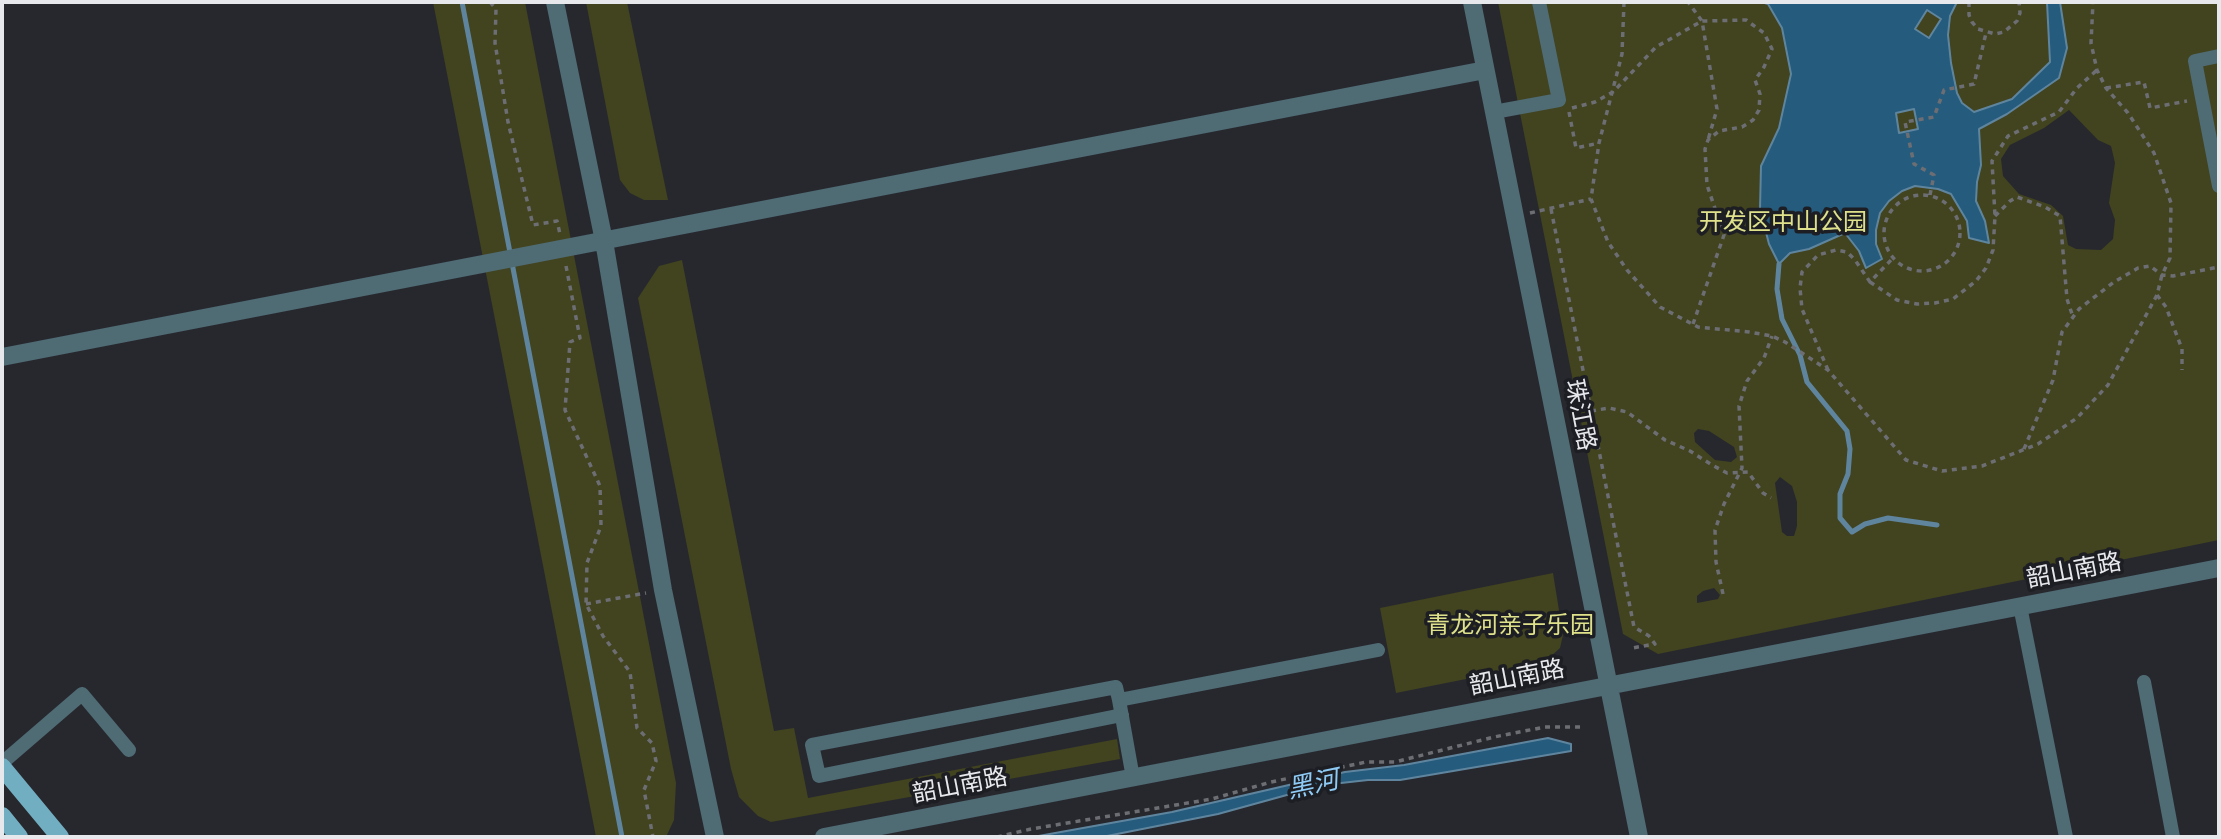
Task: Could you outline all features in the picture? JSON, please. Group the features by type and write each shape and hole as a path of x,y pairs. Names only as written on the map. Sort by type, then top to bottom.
{"main road":[{"path":"2,765 60,837"},
{"path":"2,816 19,837"}],"street":[{"path":"555,2 604,241 663,590 715,837"},
{"name":"珠江路","path":"1472,2 1639,837"},
{"path":"1494,113 1559,100 1539,2"},
{"path":"2219,56 2195,61 2219,186"},
{"path":"2,357 1485,70"},
{"name":"韶山南路","path":"824,837 2219,568"},
{"path":"2020,606 2066,837"},
{"path":"1119,700 1378,650"},
{"path":"2144,682 2173,837"},
{"path":"1122,715 819,776 812,745 1116,687 1122,715 1133,778"},
{"path":"2,765 82,694 129,750"}],"path":[{"path":"490,2 496,9"},
{"path":"499,2 496,9 495,43 506,109 533,225 557,221 580,338 570,342 565,410 600,486 601,526 587,563 586,604 603,636 630,672 637,728 652,743 656,761 644,790 653,837"},
{"path":"1624,2 1622,54 1599,143 1591,199 1608,242 1627,270 1660,307 1698,327 1772,336 1828,370"},
{"path":"1688,2 1702,21 1717,110 1705,149 1705,169 1707,185 1724,235 1693,324"},
{"path":"1969,2 1972,22 1986,33 2004,33 2011,28 2020,12 2019,2"},
{"path":"2093,2 2091,43 2097,69 2106,88 2129,113 2154,153 2171,204 2170,258 2157,295 2108,385 2077,418 2038,444 1982,466 1962,469 1941,471 1906,460 1828,370 1802,309 1802,272 1818,255 1836,250 1847,252 1870,282 1896,300 1917,304 1953,299 1976,281 1986,268 1993,250 1995,216 1992,161 2008,136 2059,112 2077,88 2097,69"},
{"path":"1599,143 1576,148 1568,109 1595,102 1613,92 1656,47 1702,21 1746,20 1764,33 1772,49 1755,80 1760,94 1759,110 1753,120 1742,127 1719,131 1708,140"},
{"path":"1930,195 1934,175 1914,163 1906,122 1934,117 1944,90 1974,84 1986,33"},
{"path":"2106,88 2144,82 2150,108 2202,97"},
{"path":"1914,195 1930,195 1948,204 1961,226 1957,251 1949,261 1927,272 1914,271 1893,258 1884,237 1888,215 1903,199 1914,195"},
{"path":"1995,216 2017,197 2045,207 2060,216 2067,299 2073,317"},
{"path":"1514,216 1591,199"},
{"path":"1551,209 1634,627 1649,636 1655,644 1632,648"},
{"path":"1870,282 1893,258"},
{"path":"2024,450 2053,380 2062,332 2079,309 2114,282 2138,268 2150,266 2162,275 2173,276 2219,267"},
{"path":"2157,295 2166,307 2182,349 2182,370"},
{"path":"1723,594 1716,562 1715,530 1724,503 1740,471 1743,456 1739,406 1747,381 1764,358 1772,336"},
{"path":"1591,411 1609,408 1627,412 1665,440 1690,451 1712,466 1727,473 1748,472 1763,493 1771,498"},
{"path":"586,604 663,590"},
{"path":"997,837 1212,799 1271,782 1366,762 1395,762 1545,727 1584,727"}],"green space":[{"path":"433,2 525,2 676,783 674,820 666,837 596,837"},
{"path":"586,2 627,2 668,200 644,200 630,193 620,180"},
{"name":"开发区中山公园","path":"1498,2 2219,2 2219,540 1658,654 1623,634","holes":["2069,110 2098,140 2111,146 2115,163 2109,203 2115,220 2113,239 2101,250 2076,249 2068,245 2063,216 2051,205 2019,194 2003,176 2001,159 2010,145 2044,128","1698,429 1709,431 1734,447 1737,457 1731,462 1715,460 1695,442 1694,433","1780,477 1792,486 1797,502 1797,526 1794,536 1787,536 1782,532 1775,483","1714,588 1720,595 1718,599 1697,603 1697,596"]},
{"path":"682,260 774,731 794,728 808,798 1117,739 1120,759 771,822 758,816 739,797 731,769 638,298 659,266"},
{"name":"青龙河亲子乐园","path":"1553,573 1563,635 1560,648 1548,659 1536,665 1396,693 1380,608"}],"water":[{"path":"1761,2 1957,2 1950,16 1948,35 1951,63 1957,93 1962,103 1974,112 2012,99 2050,62 2047,2 2060,2 2067,48 2059,78 2007,114 1979,129 1981,165 1976,201 1985,221 1989,243 1969,238 1967,221 1951,194 1915,186 1902,191 1889,201 1880,213 1876,244 1882,259 1866,268 1859,251 1845,233 1809,249 1790,253 1779,264 1769,244 1760,209 1761,166 1779,128 1791,74 1782,28 1768,4","holes":["1927,10 1941,19 1929,38 1915,29","1914,109 1918,129 1899,133 1896,113"]},
{"name":"黑河","path":"1548,738 1571,744 1571,751 1400,780 1323,785 1218,814 1102,837 1033,837 1172,812 1345,772 1404,765"}],"waterway":[{"path":"462,2 622,837"},
{"path":"1779,264 1777,289 1782,319 1800,355 1807,382 1847,431 1850,449 1848,474 1840,494 1840,518 1852,532 1865,524 1888,518 1937,525"}]}
